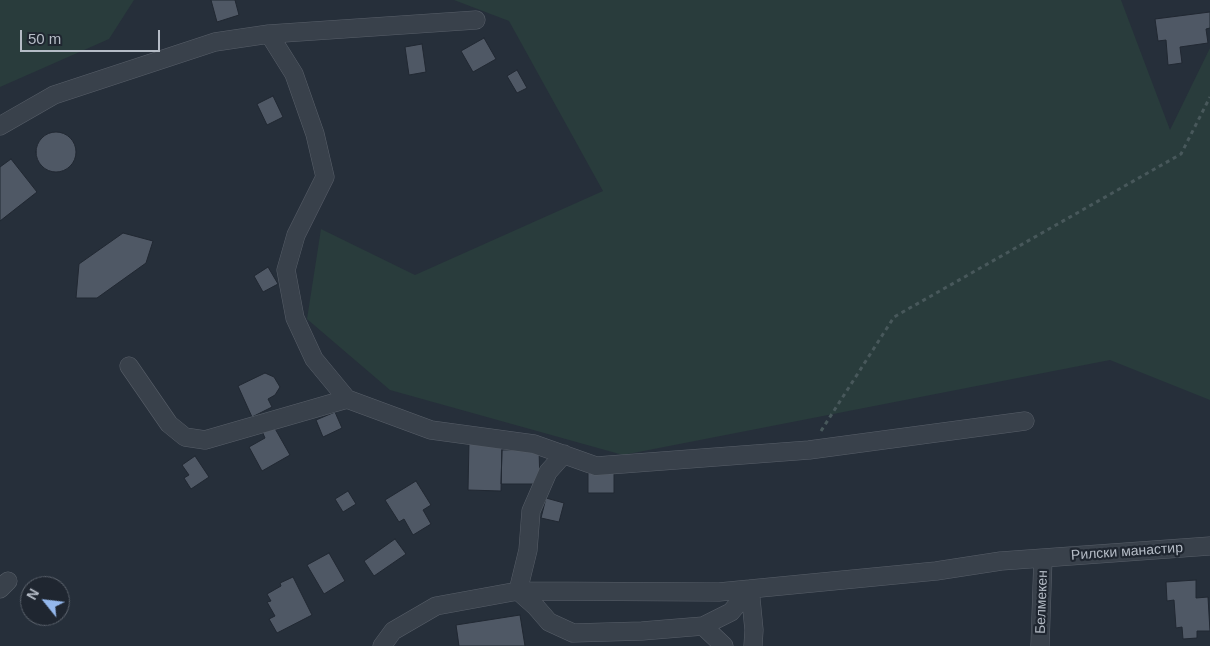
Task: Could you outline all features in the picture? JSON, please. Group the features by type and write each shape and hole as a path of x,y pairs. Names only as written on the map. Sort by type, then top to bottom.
{"street":[{"path":"0,126 54,95 215,42 269,34 476,20"},
{"path":"269,34 294,74 314,134 325,177 296,235 286,270 294,318 314,358 347,399 431,430 534,444 596,466 808,450 1025,421"},
{"path":"129,366 169,424 185,437 205,440 347,399"},
{"path":"564,454 548,472 531,511 528,550 518,591 549,622 573,633 642,631 703,626 731,612 750,589"},
{"name":"Рилски манастир","path":"382,646 394,631 436,606 518,591 719,592 936,571 1001,561 1210,546"},
{"name":"Белмекен","path":"1040,646 1043,558"},
{"path":"750,589 754,630 753,646"},
{"path":"703,626 724,646"}],"path":[{"path":"808,450 894,317 1181,154 1210,97"}],"shaded area":[{"path":"0,0 134,0 109,39 0,87"},
{"path":"454,0 1121,0 1170,130 1210,48 1210,400 1110,360 623,455 390,390 307,319 321,229 415,275 603,191 509,21"}],"building":[{"path":"211,0 235,0 239,15 217,22"},
{"path":"1210,12 1210,28 1206,29 1208,43 1180,47 1182,63 1168,65 1166,40 1158,41 1155,19"},
{"path":"484,38 496,59 473,72 461,51"},
{"path":"422,44 426,72 409,75 405,47"},
{"path":"517,70 527,88 517,93 507,76"},
{"path":"273,96 283,117 267,125 257,104"},
{"path":"52,132 60,132 67,135 73,141 76,152 73,163 67,169 60,172 52,172 45,169 39,163 36,156 36,148 39,141 45,135"},
{"path":"11,159 37,192 0,221 0,167"},
{"path":"123,233 153,241 146,263 97,298 76,298 79,264"},
{"path":"268,267 278,284 263,292 254,276"},
{"path":"265,373 274,377 280,387 275,395 268,399 272,407 252,417 238,386"},
{"path":"335,412 342,428 323,437 316,420"},
{"path":"273,425 290,455 262,471 249,447 265,438 262,431"},
{"path":"469,442 502,443 501,491 468,490"},
{"path":"539,449 540,484 501,484 502,450"},
{"path":"195,456 209,477 191,489 184,478 189,475 182,465"},
{"path":"588,473 614,473 614,493 588,493"},
{"path":"416,481 431,505 423,510 431,524 413,535 404,519 399,522 385,500"},
{"path":"348,491 356,504 343,512 335,499"},
{"path":"546,498 564,503 559,522 541,518"},
{"path":"395,539 406,554 374,576 364,561"},
{"path":"329,553 345,581 324,594 307,565"},
{"path":"293,577 312,615 277,633 269,619 275,616 267,602 271,601 267,594 281,586 280,583"},
{"path":"1196,580 1196,598 1208,597 1210,631 1197,631 1197,638 1183,639 1182,627 1176,628 1174,600 1167,601 1166,582"},
{"path":"520,615 525,646 459,646 456,625"}]}
